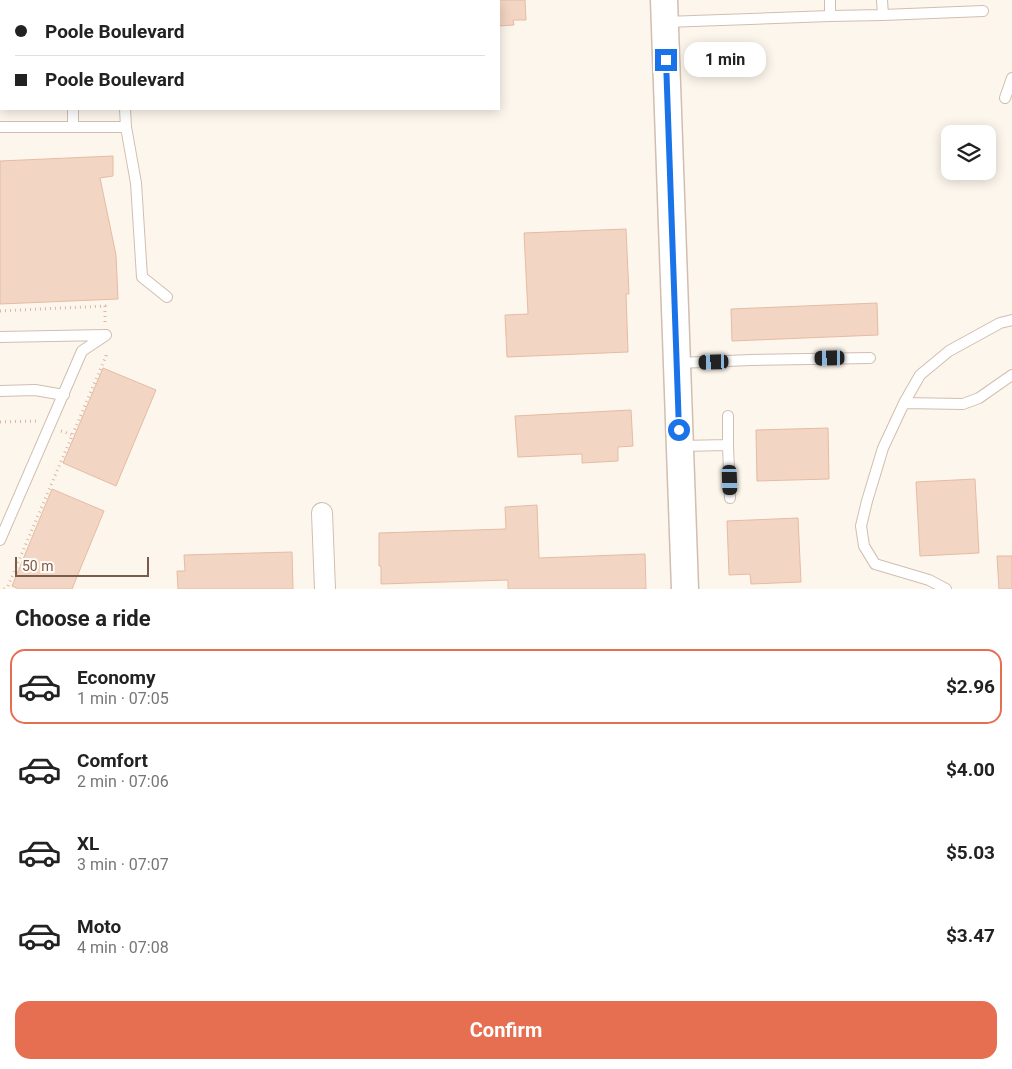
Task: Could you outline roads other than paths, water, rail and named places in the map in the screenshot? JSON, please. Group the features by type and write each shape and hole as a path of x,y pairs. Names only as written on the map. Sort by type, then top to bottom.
{"street":[{"path":"665,11 685,589"},
{"path":"322,514 325,589"}],"lane":[{"path":"830,0 830,16"},
{"path":"882,0 883,15"},
{"path":"665,11 830,16 982,11"},
{"path":"1005,98 1012,78"},
{"path":"73,110 74,127"},
{"path":"125,110 126,127 136,183 142,277 167,298"},
{"path":"0,128 126,127"},
{"path":"946,589 929,580 874,564 864,546 861,526 867,501 883,448 904,402 920,375 949,351 1000,323 1012,320"},
{"path":"0,337 106,335 82,351 0,540"},
{"path":"677,363 870,358"},
{"path":"904,402 963,404 979,398 1012,375"},
{"path":"0,391 35,390 64,395"},
{"path":"728,416 730,498"},
{"path":"680,446 728,444"}]}
